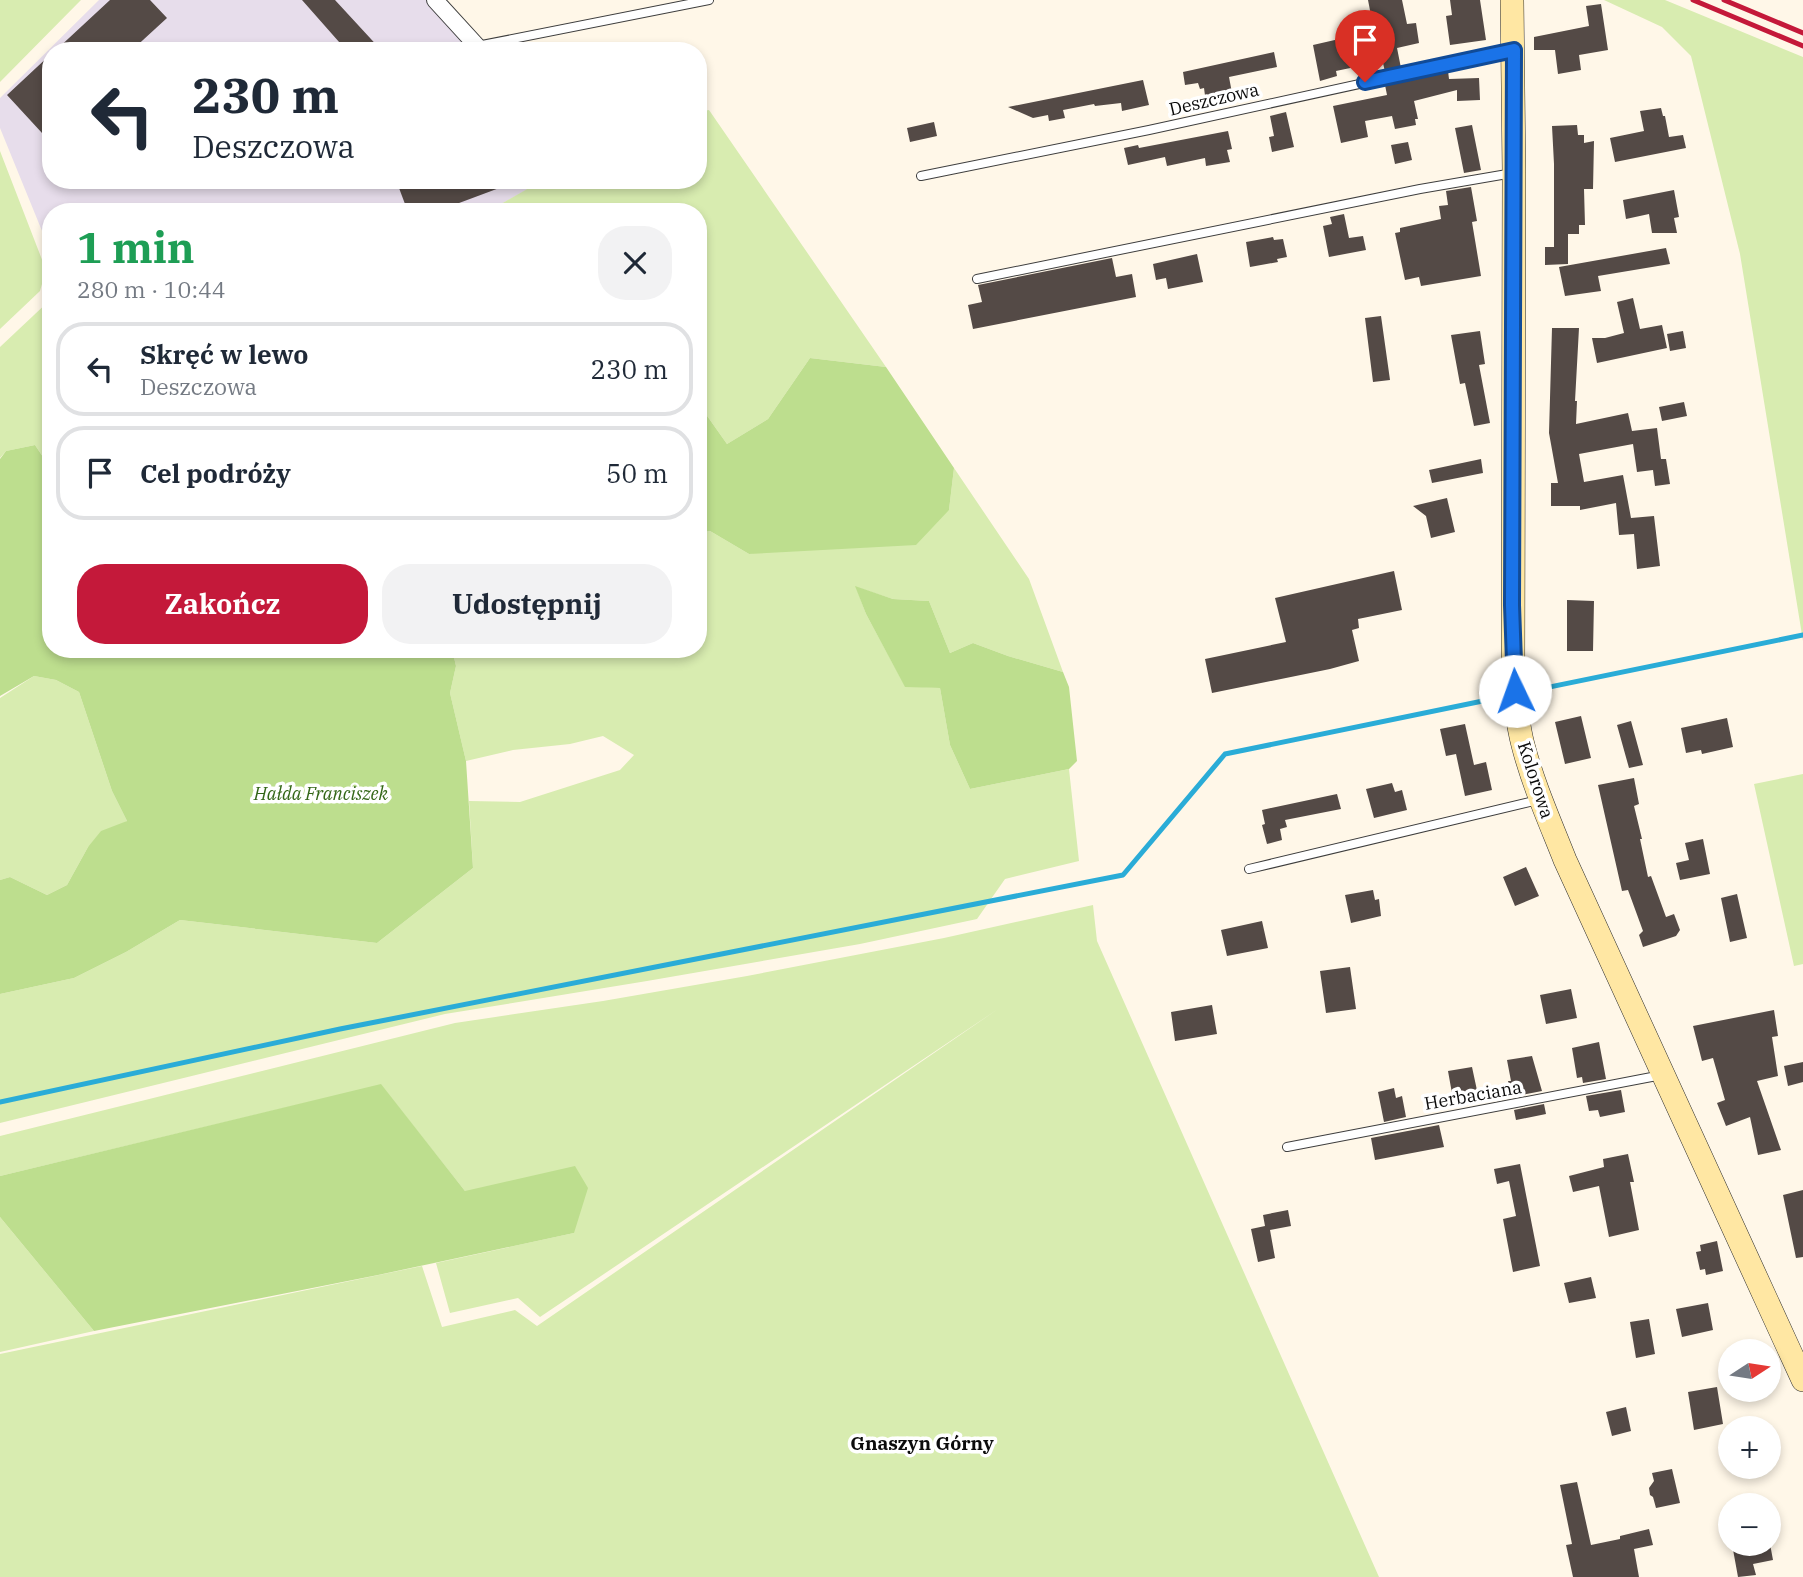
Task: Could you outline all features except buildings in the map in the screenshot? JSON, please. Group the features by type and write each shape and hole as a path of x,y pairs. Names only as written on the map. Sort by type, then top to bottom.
{"street":[{"path":"435,0 473,42"},
{"name":"Kolorowa","path":"1512,0 1513,674 1523,746 1565,860 1803,1380"}],"lane":[{"path":"497,42 709,0"},
{"name":"Deszczowa","path":"920,176 1135,133 1514,50"},
{"path":"977,279 1408,191 1514,173"},
{"path":"1249,869 1541,800"},
{"name":"Herbaciana","path":"1287,1147 1664,1075"}],"shaded area":[{"path":"99,0 428,0 466,42 57,42"},
{"path":"42,56 42,189 528,189 503,203 42,203 42,231 0,128 0,98"}],"green space":[{"path":"0,0 81,0 0,82"},
{"path":"1604,0 1665,0 1803,57 1803,641 1740,254 1691,56 1662,27"},
{"path":"707,110 886,367 810,358 768,419 727,444 707,416 707,203 503,203 527,189 707,189"},
{"path":"0,151 42,260 42,284 40,291 0,329"},
{"path":"42,307 42,456 35,445 6,451 0,458 0,347"},
{"path":"810,358 886,367 954,468 949,510 916,545 749,554 707,532 707,416 727,444 768,419"},
{"name":"Hałda Franciszek","path":"35,445 42,456 42,658 454,658 456,666 450,693 466,761 473,868 377,943 180,920 126,952 74,978 0,994 0,880 10,877 47,895 67,885 88,847 101,831 127,821 112,791 79,692 56,680 34,676 0,696 0,459 6,451"},
{"path":"954,468 1029,579 1063,672 973,643 950,653 929,601 893,599 856,587 866,614 905,686 940,688 950,745 970,789 1069,769 1079,861 1005,879 977,919 860,944 445,1014 0,1123 0,994 74,978 126,952 180,920 377,943 473,868 469,801 520,802 620,770 634,755 603,736 570,744 513,750 466,761 450,693 456,666 454,658 707,658 707,532 749,554 949,510"},
{"path":"855,586 893,599 929,601 950,653 973,643 1063,672 1069,687 1077,761 1069,769 970,789 950,745 940,688 905,687 866,614"},
{"path":"34,676 56,680 79,692 112,791 127,821 88,847 67,885 47,895 10,877 0,880 0,698"},
{"path":"1803,774 1803,964 1794,966 1754,784"},
{"path":"1093,905 1097,941 1379,1577 0,1577 0,1354 422,1266 442,1327 515,1310 537,1326 998,1009 540,1317 518,1298 450,1313 436,1263 574,1233 465,1191 381,1085 0,1176 0,1136 455,1023 747,976 944,938"},
{"path":"381,1084 465,1191 575,1166 588,1188 574,1233 94,1331 0,1217 0,1176"},
{"path":"0,1217 94,1331 0,1352"}],"waterway":[{"path":"1520,693 1803,635"},
{"path":"0,1102 340,1029 1123,875 1225,754 1507,696"}],"railway":[{"path":"1693,0 1803,46"},
{"path":"1724,0 1803,33"}],"district":[{"name":"Gnaszyn Górny","path":"922,1443"}],"route":[{"path":"1365,82 1514,50 1512,605 1515,691"}]}
